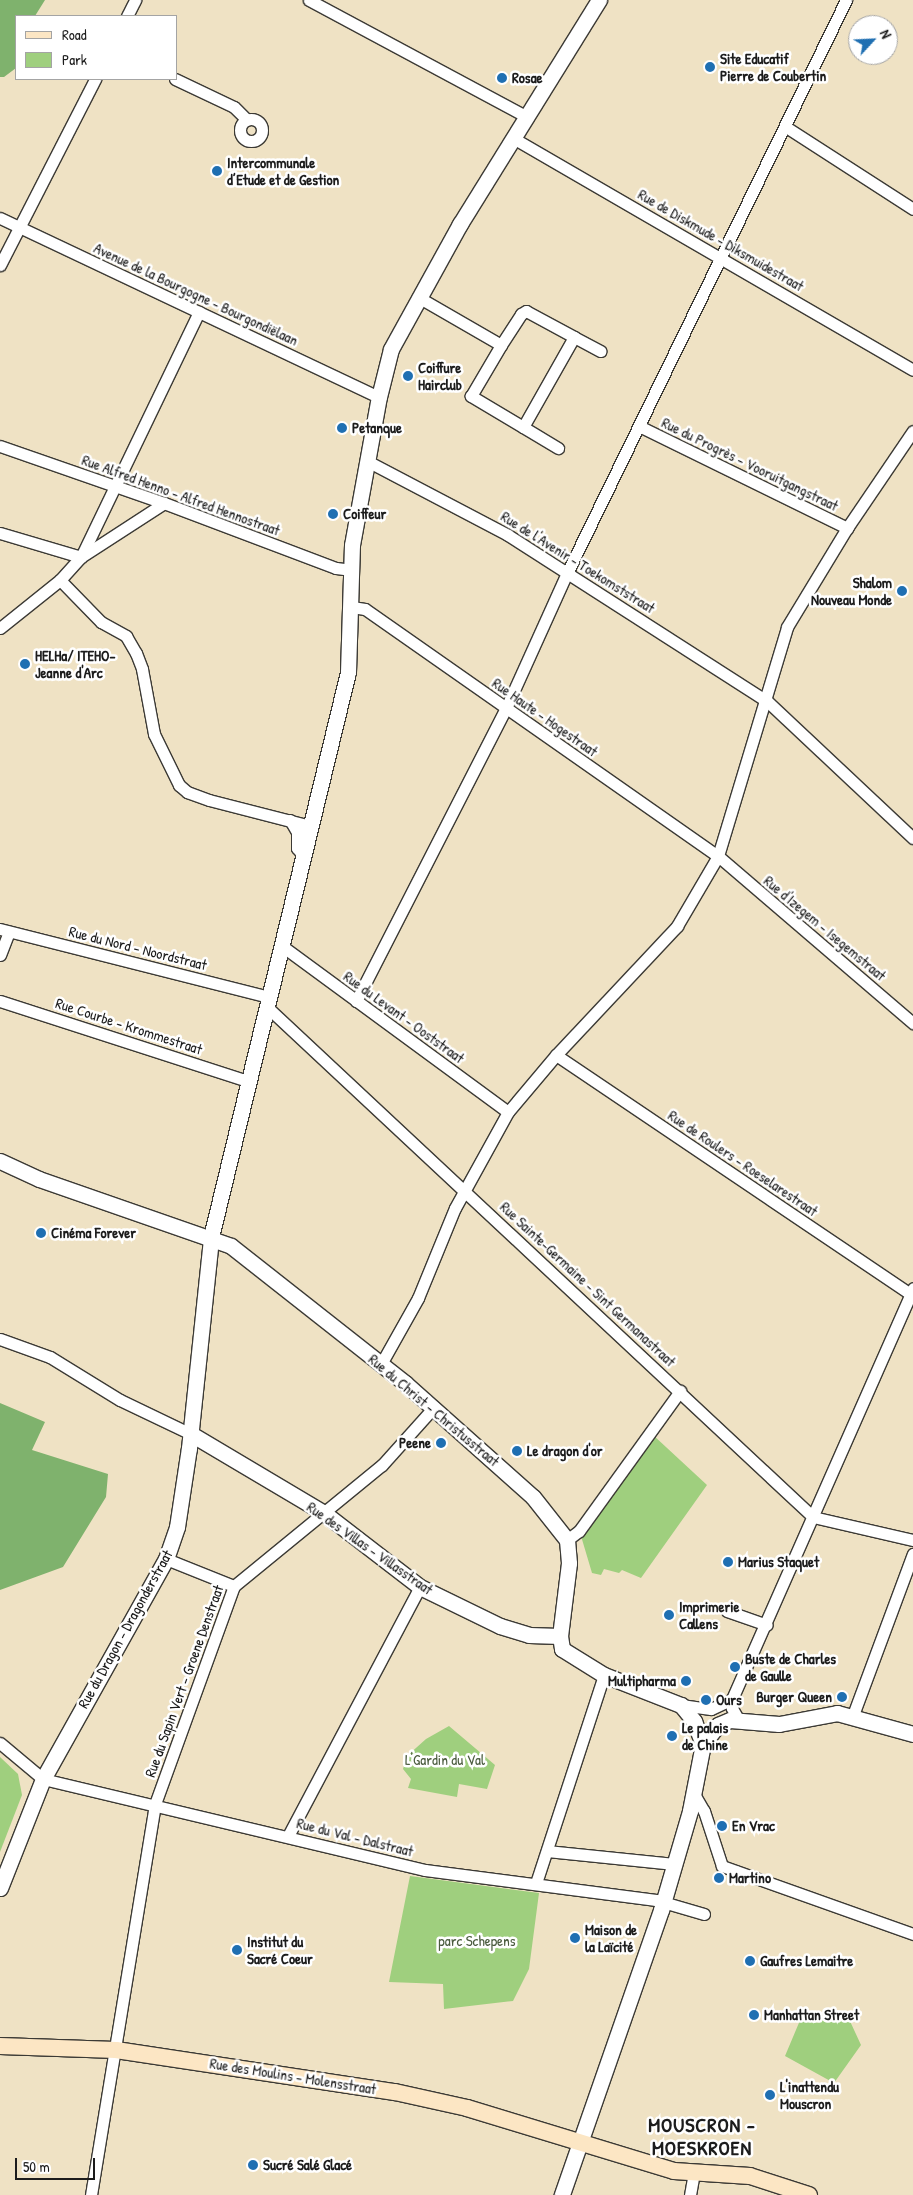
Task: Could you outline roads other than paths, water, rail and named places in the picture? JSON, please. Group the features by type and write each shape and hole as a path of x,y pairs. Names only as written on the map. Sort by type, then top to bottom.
{"main road":[{"name":"Rue des Moulins - Molensstraat","path":"0,2046 116,2050 395,2092 467,2108 674,2172 756,2177 809,2195"}],"street":[{"path":"128,15 135,0"},
{"path":"309,0 525,116"},
{"name":"Rue du Dragon - Dragonderstraat","path":"0,1888 44,1779 166,1559 177,1527 191,1434 210,1237 282,946 302,854 348,672 352,607 352,545 378,397 391,349 418,297 525,116 600,0"},
{"path":"356,1000 506,708 568,571 720,255 786,127 846,0"},
{"path":"0,265 94,80"},
{"path":"178,80 234,108 247,120"},
{"path":"786,127 913,209"},
{"name":"Rue de Diskmude - Diksmuidestraat","path":"513,138 720,255 913,370"},
{"name":"Avenue de la Bourgogne - Bourgondiëlaan","path":"0,218 378,397"},
{"path":"418,297 501,345"},
{"path":"558,448 471,396 520,314 526,311 600,352"},
{"path":"81,557 117,486 199,312"},
{"path":"523,427 574,337"},
{"name":"Rue du Progrès - Vooruitgangstraat","path":"639,426 847,528"},
{"path":"381,1364 418,1298 465,1189 508,1112 556,1055 677,926 718,856 767,701 788,627 847,528 912,433"},
{"name":"Rue Alfred Henno - Alfred Hennostraat","path":"0,446 164,503 336,568 352,570"},
{"name":"Rue de l'Avenir - Toekomststraat","path":"367,461 436,495 568,571 767,701 913,838"},
{"path":"0,628 60,580 81,557 164,503"},
{"path":"0,533 81,557"},
{"path":"60,580 102,622 126,636 136,652 142,670 154,734 179,785 186,792 209,800 310,826"},
{"name":"Rue Haute - Hogestraat","path":"352,607 365,609 718,856"},
{"path":"290,820 298,832 297,848 302,854"},
{"name":"Rue d'Izegem - Isegemstraat","path":"718,856 913,1023"},
{"path":"0,955 5,931"},
{"name":"Rue du Nord - Noordstraat","path":"5,931 268,1001"},
{"name":"Rue du Levant - Ooststraat","path":"282,946 508,1112"},
{"name":"Rue Courbe - Krommestraat","path":"0,1001 248,1081"},
{"name":"Rue Sainte-Germaine - Sint Germanastraat","path":"268,1001 813,1517"},
{"name":"Rue de Roulers - Roeselarestraat","path":"556,1055 912,1292"},
{"name":"Rue du Christ - Christusstraat","path":"0,1161 114,1206 210,1237 230,1246 434,1407 533,1497 567,1540"},
{"path":"738,1719 732,1708 732,1699 767,1625 791,1560 813,1517 912,1292"},
{"path":"0,1339 50,1357 120,1400 191,1434"},
{"path":"680,1391 579,1531 567,1540 569,1570 560,1636 562,1649 604,1674 681,1705 711,1709 732,1699"},
{"name":"Rue du Sapin Vert - Groene Denstraat","path":"91,2195 155,1804 234,1586 382,1465 434,1407"},
{"name":"Rue des Villas - Villasstraat","path":"191,1434 324,1513 420,1587 500,1626 529,1635 560,1636"},
{"path":"813,1517 913,1540"},
{"path":"853,1715 913,1554"},
{"path":"166,1559 234,1586"},
{"path":"288,1836 420,1587"},
{"path":"727,1611 767,1625"},
{"path":"536,1883 604,1674"},
{"path":"681,1705 694,1721 703,1744"},
{"path":"562,2195 596,2089 663,1902 694,1794 703,1744 718,1725 738,1719 773,1724 828,1714 853,1715 913,1734"},
{"path":"0,1743 44,1779"},
{"name":"Rue du Val - Dalstraat","path":"44,1779 425,1870 536,1883 663,1902 704,1914"},
{"path":"694,1794 704,1811 722,1866 913,1934"},
{"path":"547,1851 674,1864"},
{"path":"690,2195 694,2172"}],"place":[{"name":"Site Educatif Pierre de Coubertin","path":"710,67"},
{"name":"Rosae","path":"502,78"},
{"name":"Intercommunale d’Etude et de Gestion","path":"217,171"},
{"name":"Coiffure Hairclub","path":"408,376"},
{"name":"Petanque","path":"342,428"},
{"name":"Coiffeur","path":"333,514"},
{"name":"Shalom Nouveau Monde","path":"902,591"},
{"name":"HELHa/ ITEHO- Jeanne d'Arc","path":"25,664"},
{"name":"Cinéma Forever","path":"41,1233"},
{"name":"Peene","path":"441,1443"},
{"name":"Le dragon d'or","path":"517,1451"},
{"name":"Marius Staquet","path":"728,1562"},
{"name":"Imprimerie Callens","path":"669,1615"},
{"name":"Buste de Charles de Gaulle","path":"735,1667"},
{"name":"Multipharma","path":"686,1681"},
{"name":"Burger Queen","path":"842,1697"},
{"name":"Ours","path":"706,1700"},
{"name":"Le palais de Chine","path":"672,1736"},
{"name":"En Vrac","path":"722,1826"},
{"name":"Martino","path":"719,1878"},
{"name":"Maison de la Laïcité","path":"575,1938"},
{"name":"Institut du Sacré Coeur","path":"237,1950"},
{"name":"Gaufres Lemaitre","path":"750,1961"},
{"name":"Manhattan Street","path":"754,2015"},
{"name":"L'inattendu Mouscron","path":"770,2095"},
{"name":"Sucré Salé Glacé","path":"253,2165"}],"district":[{"name":"MOUSCRON - MOESKROEN","path":"702,2136"}],"park label":[{"name":"L'Gardin du Val","path":"445,1760"},
{"name":"parc Schepens","path":"477,1941"}]}
